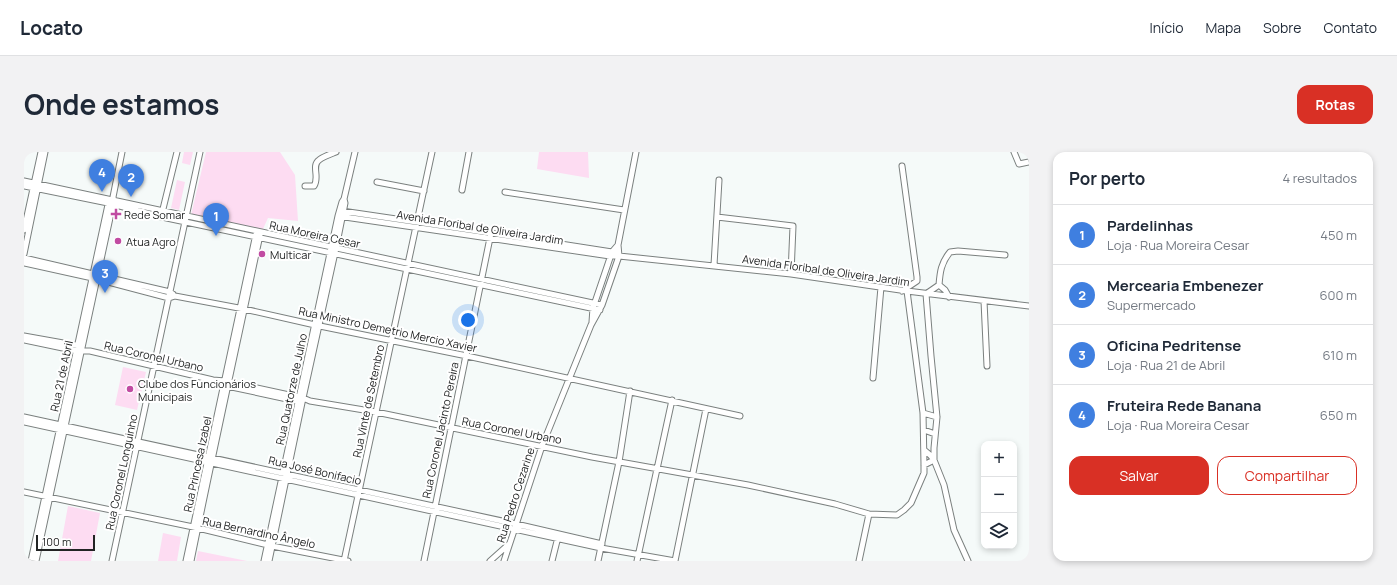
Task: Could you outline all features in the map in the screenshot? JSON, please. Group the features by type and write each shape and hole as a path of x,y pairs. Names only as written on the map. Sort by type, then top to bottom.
{"street":[{"path":"24,254 41,152"},
{"path":"36,186 46,152"},
{"name":"Rua 21 de Abril","path":"31,561 52,479 122,152"},
{"path":"162,214 177,152"},
{"name":"Rua Coronel Longuinho","path":"112,561 200,152"},
{"path":"305,186 314,186 316,183 316,163 336,152"},
{"name":"Rua Quatorze de Julho","path":"269,561 274,524 297,414 321,310 341,214 342,202 355,152"},
{"name":"Rua Vinte de Setembro","path":"345,561 358,492 432,152"},
{"path":"462,190 469,152"},
{"path":"619,256 618,245 636,152"},
{"path":"1014,152 1019,164 1029,162"},
{"path":"902,166 917,277 917,281 905,291 923,413 924,462"},
{"path":"714,265 719,180"},
{"name":"Rua Moreira Cesar","path":"24,181 36,186"},
{"path":"377,182 424,191"},
{"name":"Rua Moreira Cesar","path":"24,186 36,186 111,201 162,214 185,222 258,234"},
{"path":"505,192 624,210"},
{"name":"Rua Moreira Cesar","path":"162,214 186,216 333,251 601,308"},
{"name":"Avenida Floribal de Oliveira Jardim","path":"341,214 416,224 619,256 791,274 926,294 1029,306"},
{"path":"717,217 793,226 791,274"},
{"path":"24,230 28,224"},
{"name":"Rua Princesa Izabel","path":"191,561 196,528 258,234"},
{"name":"Rua Coronel Jacinto Pereira","path":"424,561 467,356 490,236"},
{"name":"Rua Pedro Cezarine","path":"591,325 594,306 602,280 611,254 618,245"},
{"path":"934,460 937,417 930,356 926,294 939,285 941,268 944,259 950,252 958,251 1005,255"},
{"name":"Rua Pedro Cezarine","path":"504,561 542,446 591,325 601,308 619,256"},
{"name":"Rua Ministro Demetrio Mercio Xavier","path":"24,258 169,298 175,296 243,308 317,326 569,377 740,416"},
{"name":"Rua Ministro Demetrio Mercio Xavier","path":"24,263 59,268"},
{"name":"Rua Ministro Demetrio Mercio Xavier","path":"95,277 170,292 175,296"},
{"path":"602,280 610,282"},
{"path":"939,285 945,290 949,297"},
{"path":"873,378 881,287"},
{"path":"984,301 987,366"},
{"name":"Rua Coronel Urbano","path":"24,336 41,342"},
{"name":"Rua Coronel Urbano","path":"24,340 80,349 300,400 376,412 592,457 748,485 835,504 869,514 897,515 904,510 911,502 924,473 924,462"},
{"path":"598,561 619,462 630,391"},
{"path":"637,561 672,400"},
{"path":"675,561 706,409"},
{"path":"923,413 937,417"},
{"name":"Rua José Bonifacio","path":"24,417 63,428"},
{"name":"Rua José Bonifacio","path":"24,422 63,428 515,526 639,555 675,561"},
{"path":"924,430 936,434"},
{"path":"924,450 934,460 944,485 954,530 968,561"},
{"path":"924,462 930,455"},
{"path":"924,462 934,460"},
{"name":"Rua Bernardino Ângelo","path":"24,492 345,561"},
{"name":"Rua 21 de Abril","path":"36,561 47,498"},
{"path":"858,561 869,514"},
{"name":"Rua Princesa Izabel","path":"186,561 196,528"},
{"path":"552,561 558,536"},
{"path":"490,561 510,543"},
{"name":"Rua Quatorze de Julho","path":"264,561 270,545"}],"shaded area":[{"path":"184,152 193,152 190,165 182,163"},
{"path":"206,152 280,152 295,175 298,221 268,218 262,231 191,215"},
{"path":"539,152 588,152 589,178 537,169"},
{"path":"177,180 185,182 179,210 171,208"},
{"name":"Clube dos Funcionários Municipais","path":"123,367 146,372 137,410 115,405"},
{"path":"68,506 100,513 91,561 58,561"},
{"path":"163,533 181,537 177,561 158,561"},
{"path":"198,551 247,561 196,561"}],"place":[{"name":"Fruteira Rede Banana","path":"102,192"},
{"name":"Mercearia Embenezer","path":"131,197"},
{"name":"Rede Somar","path":"116,214"},
{"name":"Pardelinhas","path":"216,236"},
{"name":"Atua Agro","path":"118,241"},
{"name":"Multicar","path":"262,254"},
{"name":"Oficina Pedritense","path":"105,293"},
{"name":"Clube dos Funcionários Municipais","path":"130,389"}]}
